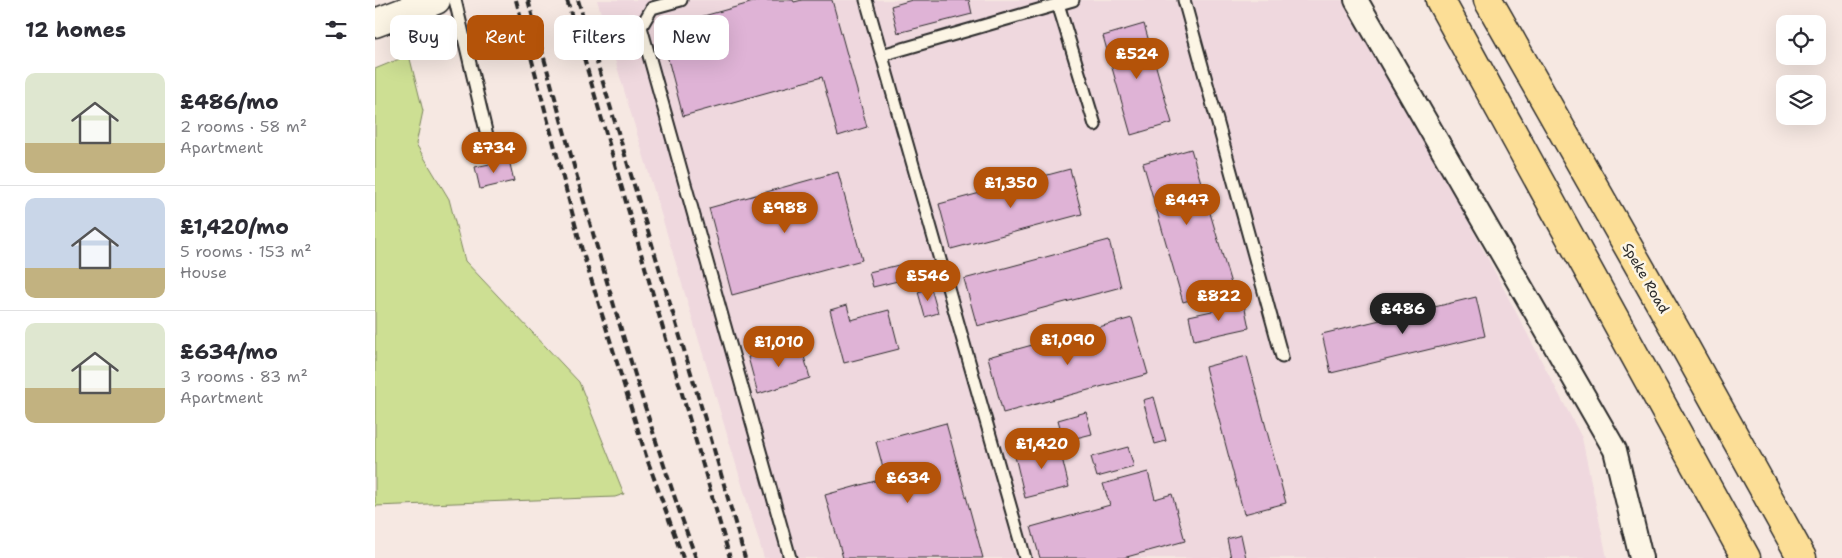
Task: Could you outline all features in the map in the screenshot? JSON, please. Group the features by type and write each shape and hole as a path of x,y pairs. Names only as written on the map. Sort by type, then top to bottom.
{"highway":[{"path":"1440,0 1746,558"},
{"name":"Speke Road","path":"1487,0 1680,338 1802,558"},
{"path":"1680,338 1815,558"},
{"path":"1716,505 1741,558"}],"street":[{"path":"375,23 435,0"},
{"path":"1357,0 1615,450 1641,558"}],"lane":[{"path":"455,0 489,144"},
{"path":"681,0 652,8 641,27 789,558"},
{"path":"866,0 1025,558"},
{"path":"882,55 1073,0"},
{"path":"1184,0 1282,357"},
{"path":"1058,4 1095,125"}],"shaded area":[{"path":"597,0 1346,0 1443,173 1582,438 1607,558 764,558 615,60 644,60 644,15 601,15"}],"green space":[{"path":"397,60 410,60 423,111 416,144 449,199 465,261 579,382 624,494 615,497 375,506 375,69"}],"building":[{"path":"761,0 793,0 794,2 802,0 832,0 867,127 838,136 822,77 683,116 668,60 729,60 729,15 707,15"},
{"path":"912,0 969,0 972,14 898,33 891,6"},
{"path":"1144,24 1172,123 1131,135 1103,36"},
{"path":"1191,149 1232,287 1183,302 1143,163"},
{"path":"509,160 514,181 480,189 475,167"},
{"path":"1070,169 1082,214 951,249 939,204"},
{"path":"838,172 862,260 732,295 709,208"},
{"path":"1109,240 1121,287 977,326 964,279"},
{"path":"903,264 906,279 873,287 869,272"},
{"path":"931,288 938,313 925,317 918,292"},
{"path":"1476,297 1485,336 1331,373 1322,334"},
{"path":"1244,304 1249,328 1194,340 1189,316"},
{"path":"847,305 851,320 889,310 899,349 844,363 830,310"},
{"path":"1132,318 1148,374 1003,413 988,357"},
{"path":"800,342 810,378 758,394 748,357"},
{"path":"1247,356 1286,503 1244,514 1205,367"},
{"path":"1154,397 1166,441 1155,444 1143,400"},
{"path":"1086,412 1092,434 1064,441 1058,420"},
{"path":"946,423 983,558 843,558 825,495 886,478 876,442"},
{"path":"1058,441 1069,487 1025,498 1014,452"},
{"path":"1128,447 1134,467 1097,477 1091,457"},
{"path":"1148,472 1155,499 1172,494 1185,541 1123,558 1040,558 1031,527 1110,505 1103,484"},
{"path":"1241,535 1246,558 1231,558 1227,539"}],"railway":[{"path":"516,0 582,250 647,459 683,558"},
{"path":"528,0 628,351 649,420 696,558"},
{"path":"567,0 730,558"},
{"path":"578,0 711,439 745,558"}]}
